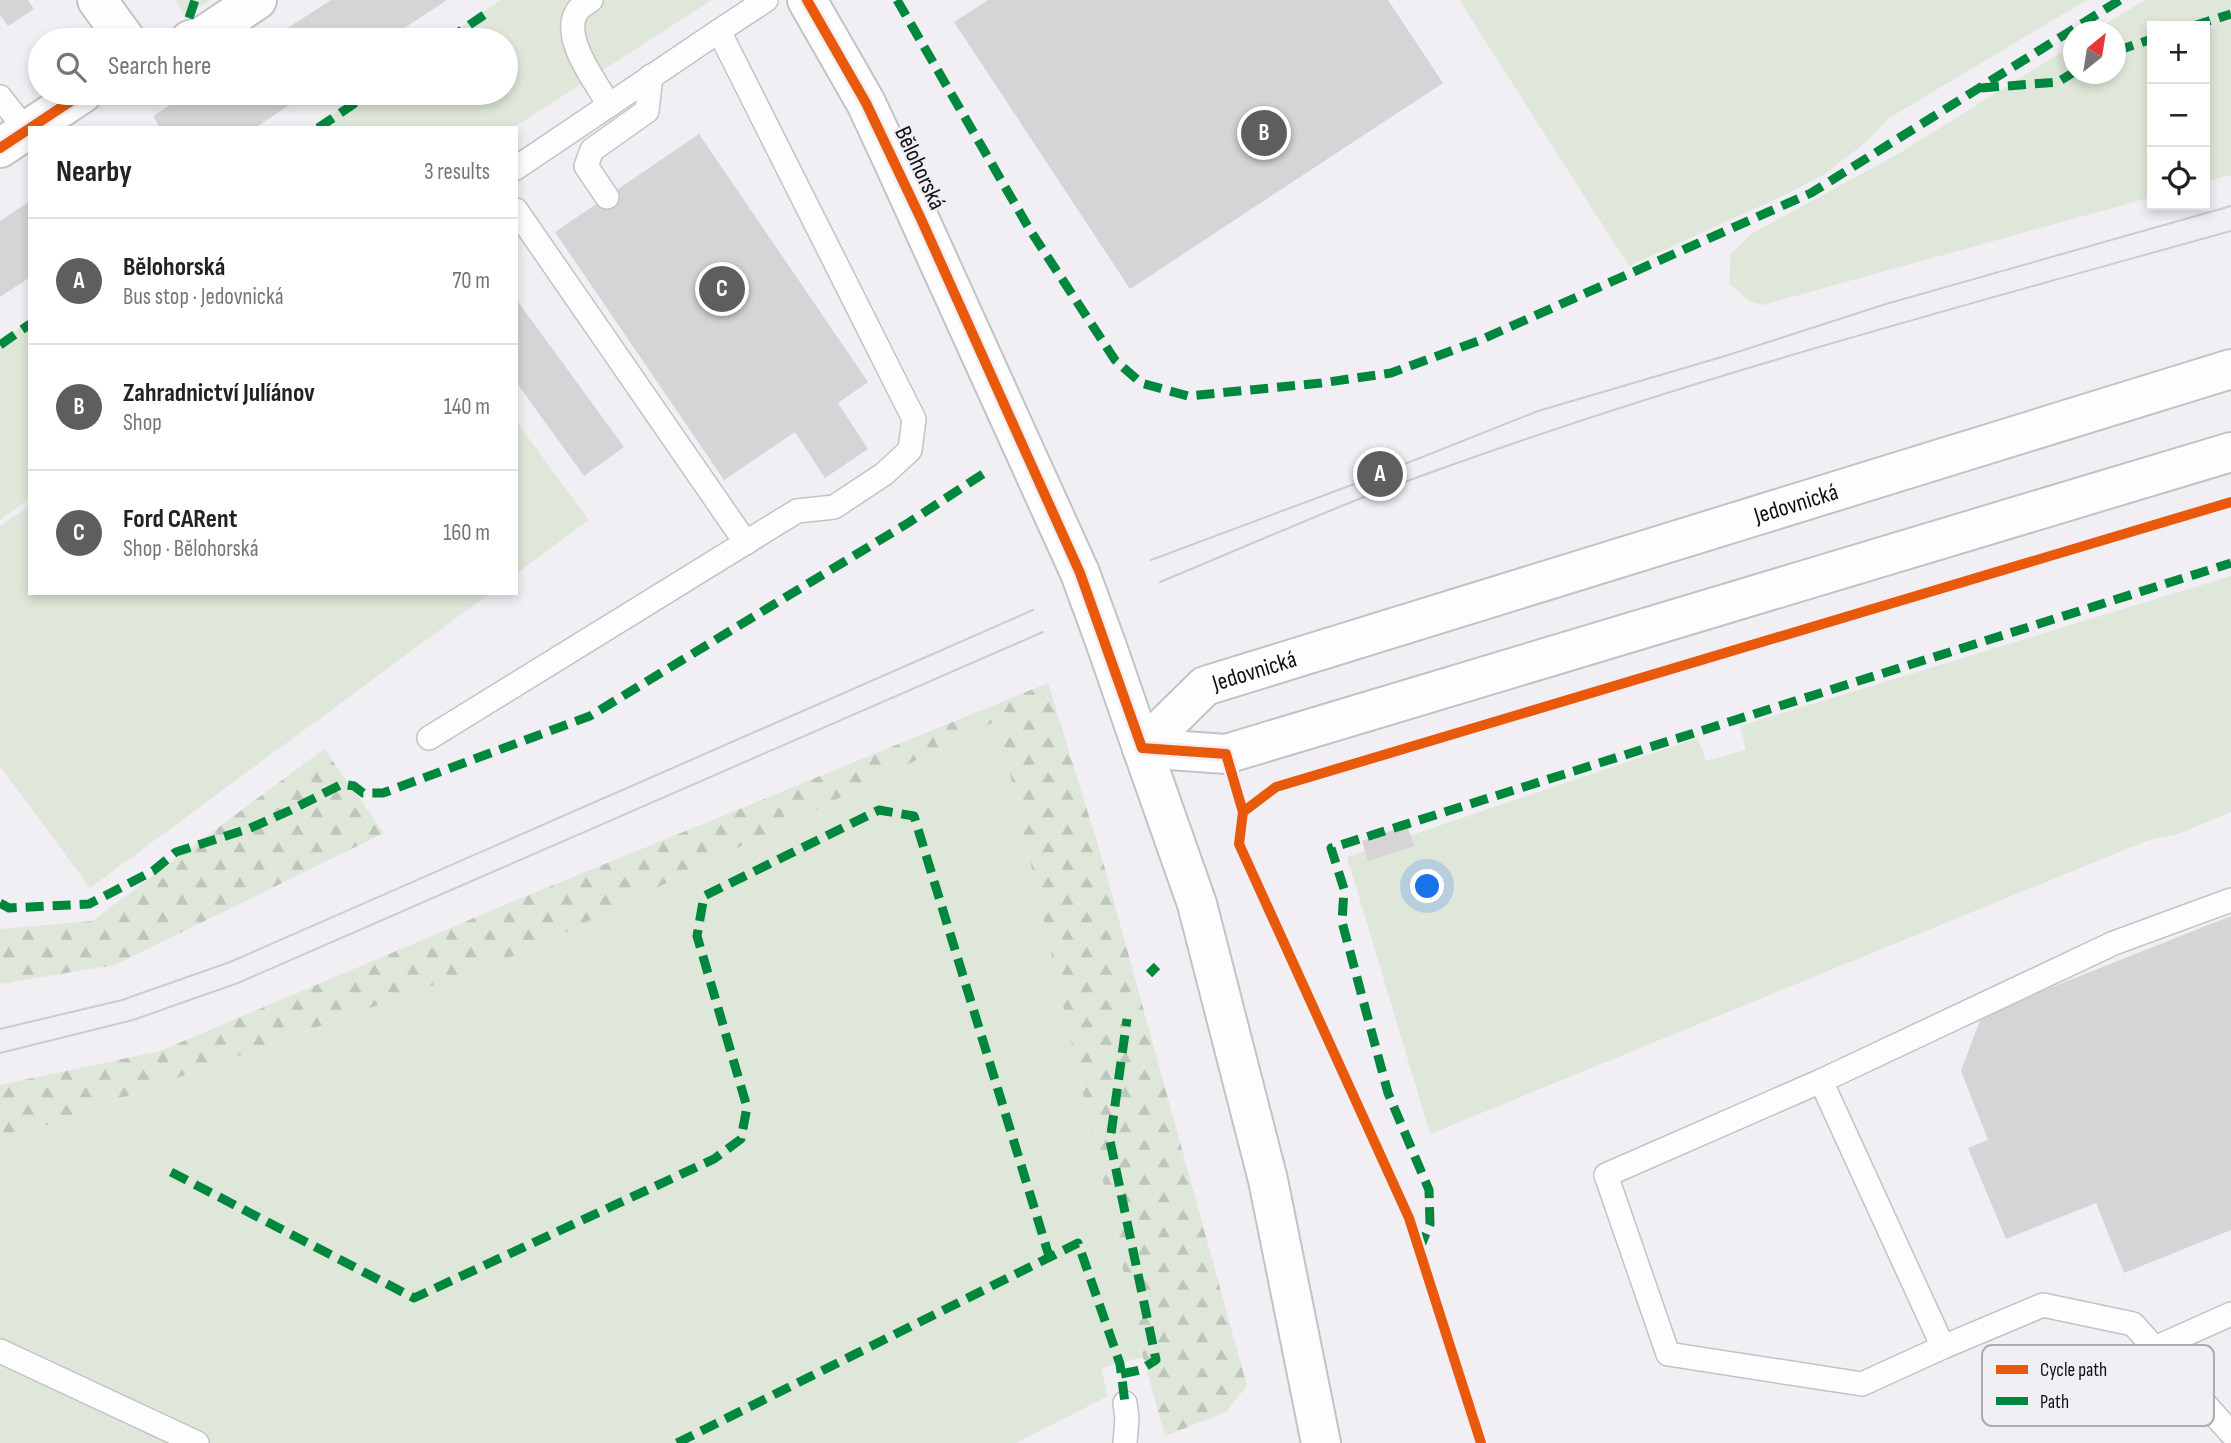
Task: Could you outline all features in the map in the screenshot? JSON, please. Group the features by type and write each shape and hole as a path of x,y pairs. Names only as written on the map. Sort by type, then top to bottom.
{"main road":[{"path":"97,0 117,28"},
{"path":"214,28 257,0"},
{"name":"Bělohorská","path":"807,0 866,103 888,149 1080,573 1106,644 1197,904 1268,1180 1319,1429"},
{"path":"33,126 65,105"},
{"path":"13,139 28,129"},
{"name":"Jedovnická","path":"1142,748 1205,686 2231,369"},
{"path":"1142,748 1226,754 2231,452"}],"lane":[{"path":"591,0 578,9 572,23 575,46 609,105"},
{"path":"518,167 766,0"},
{"path":"429,738 797,511 834,507 884,474 910,450 914,418 719,31"},
{"path":"607,197 586,166 592,150 646,111 651,76"},
{"path":"0,97 13,139"},
{"path":"518,213 746,542"},
{"path":"2152,1345 2133,1324 2043,1306 1862,1384 1668,1354 1606,1175 1821,1081 2114,943 2231,901"},
{"path":"1821,1081 1943,1347"},
{"path":"2162,1345 2231,1314"},
{"path":"0,1351 197,1443"},
{"path":"1125,1403 1125,1443"},
{"path":"2214,1414 2231,1433"}],"green space":[{"path":"175,0 211,0 186,17"},
{"path":"501,0 712,0 516,126 316,126 347,105 518,105 518,28 459,28"},
{"path":"1459,0 2087,0 1889,118 1866,142 1825,174 1629,266"},
{"path":"2145,0 2231,0 2231,175 2210,181 2210,21 2147,21 2147,198 1763,305 1749,301 1729,283 1731,254 1751,234 1898,154 2063,51 2063,84 2126,84 2126,21 2110,21"},
{"path":"28,322 28,499 0,520 0,341"},
{"path":"518,424 589,520 518,573"},
{"path":"28,506 28,595 487,595 90,888 0,766 0,526"},
{"path":"2231,576 2231,812 2178,834 2146,841 1430,1134 1347,857 1698,738 1706,761 1746,750 1740,726"},
{"path":"1048,683 1103,862 1247,1386 1226,1412 1165,1436 1143,1357 998,720 530,950 0,1142 0,1085 160,1051 519,899"},
{"path":"998,720 1143,1357 1101,1368 1108,1396 1016,1443 0,1443 0,1142 530,950"},
{"path":"324,749 384,833 115,965 0,984 0,929 92,921"}],"building":[{"path":"0,0 28,0 34,9 8,26 0,15"},
{"path":"331,0 447,0 404,28 288,28"},
{"path":"988,0 1388,0 1443,83 1130,289 954,22"},
{"path":"170,105 289,105 258,126 159,126 153,116"},
{"path":"699,134 868,382 838,403 868,449 825,478 795,432 724,480 555,232"},
{"path":"28,202 28,278 0,297 0,221"},
{"path":"518,302 624,447 584,476 518,385"},
{"path":"1407,825 1414,846 1368,861 1362,841"},
{"path":"2231,916 2231,1230 2124,1273 2096,1203 2006,1239 1968,1148 1988,1140 1961,1071 1982,1015"}],"tram line":[{"path":"1151,560 1357,483 1538,411 1725,356 1886,304 2231,206"},
{"path":"1160,582 1364,497 1578,422 1795,354 2231,231"},
{"path":"0,1029 122,1000 230,962 1033,610"},
{"path":"0,1053 133,1020 238,983 1043,632"}],"marked path":[{"path":"189,18 195,0"},
{"path":"897,0 1030,230 1115,360 1141,383 1188,396 1391,373 1478,341 1811,193 2120,0"},
{"path":"2209,21 2231,14"},
{"path":"465,28 484,15"},
{"path":"2126,48 2147,41"},
{"path":"1981,88 2058,82 2063,79"},
{"path":"321,126 352,105"},
{"path":"0,345 28,325"},
{"path":"0,903 9,908 89,904 153,871 176,852 248,829 342,784 354,786 363,793 383,793 590,716 908,523 989,470"},
{"path":"1419,1250 1430,1224 1429,1190 1388,1093 1342,922 1344,889 1331,848 2231,563"},
{"path":"171,1172 414,1298 714,1159 741,1139 747,1107 697,936 704,896 879,810 914,816 1049,1256"},
{"path":"1149,974 1157,966"},
{"path":"1121,1374 1140,1370 1156,1360 1110,1141 1127,1019"},
{"path":"677,1443 1078,1243 1120,1364 1125,1403"}],"cycle path":[{"path":"807,0 866,103 1080,573 1142,748 1226,754 1243,812 1239,844 1409,1218 1481,1443"},
{"path":"33,126 65,105"},
{"path":"0,148 28,129"},
{"path":"1243,812 1276,787 2231,502"}],"place":[{"name":"Zahradnictví Julíánov","path":"1264,133"},
{"name":"Ford CARent","path":"722,289"},
{"name":"Bělohorská","path":"1380,474"}]}
